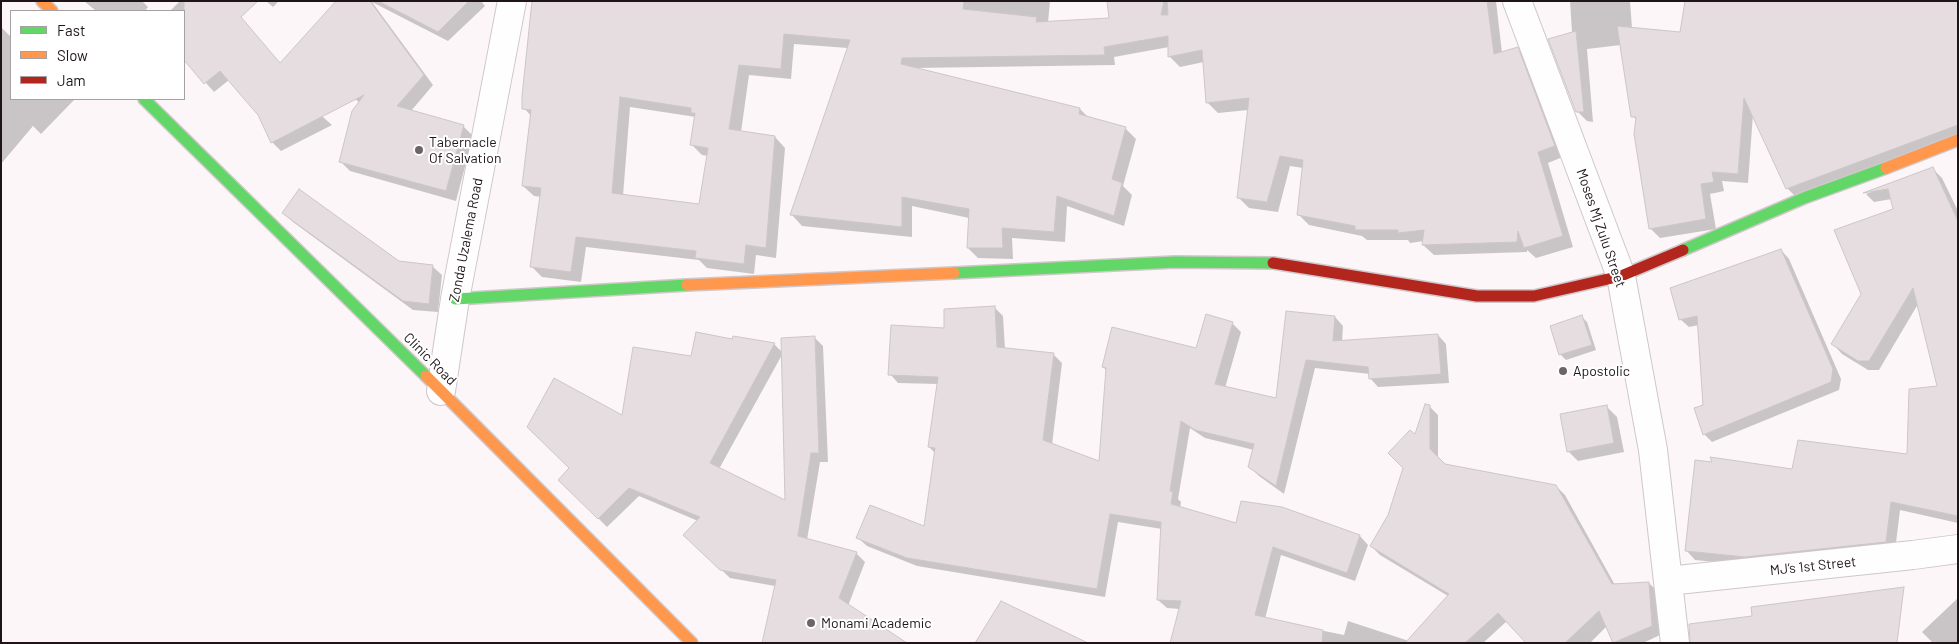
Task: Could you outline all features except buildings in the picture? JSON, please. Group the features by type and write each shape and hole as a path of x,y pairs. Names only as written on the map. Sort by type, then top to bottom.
{"street":[{"path":"42,1 51,10"},
{"name":"Zonda Uzalema Road","path":"441,391 454,299 512,1"},
{"name":"Moses Mj Zulu Street","path":"1517,1 1621,276 1653,450 1675,643"},
{"name":"Clinic Road","path":"145,100 441,391 692,643"},
{"path":"454,299 675,286 1175,262 1270,262 1477,296 1534,296 1621,276 1804,198 1958,140"},
{"name":"MJ’s 1st Street","path":"1668,581 1958,549"}],"traffic: fast":[{"path":"145,100 426,376"},
{"path":"1683,250 1804,198 1886,168"},
{"path":"954,273 1175,262 1273,263"},
{"path":"455,299 687,285"}],"traffic: slow":[{"path":"42,1 51,10"},
{"path":"1886,168 1958,140"},
{"path":"687,285 954,273"},
{"path":"426,376 692,643"}],"traffic: jam":[{"path":"1273,263 1477,296 1534,296 1621,276 1683,250"}],"place":[{"name":"Tabernacle Of Salvation","path":"419,150"},
{"name":"Apostolic","path":"1563,371"},
{"name":"Monami Academic","path":"811,623"}]}
